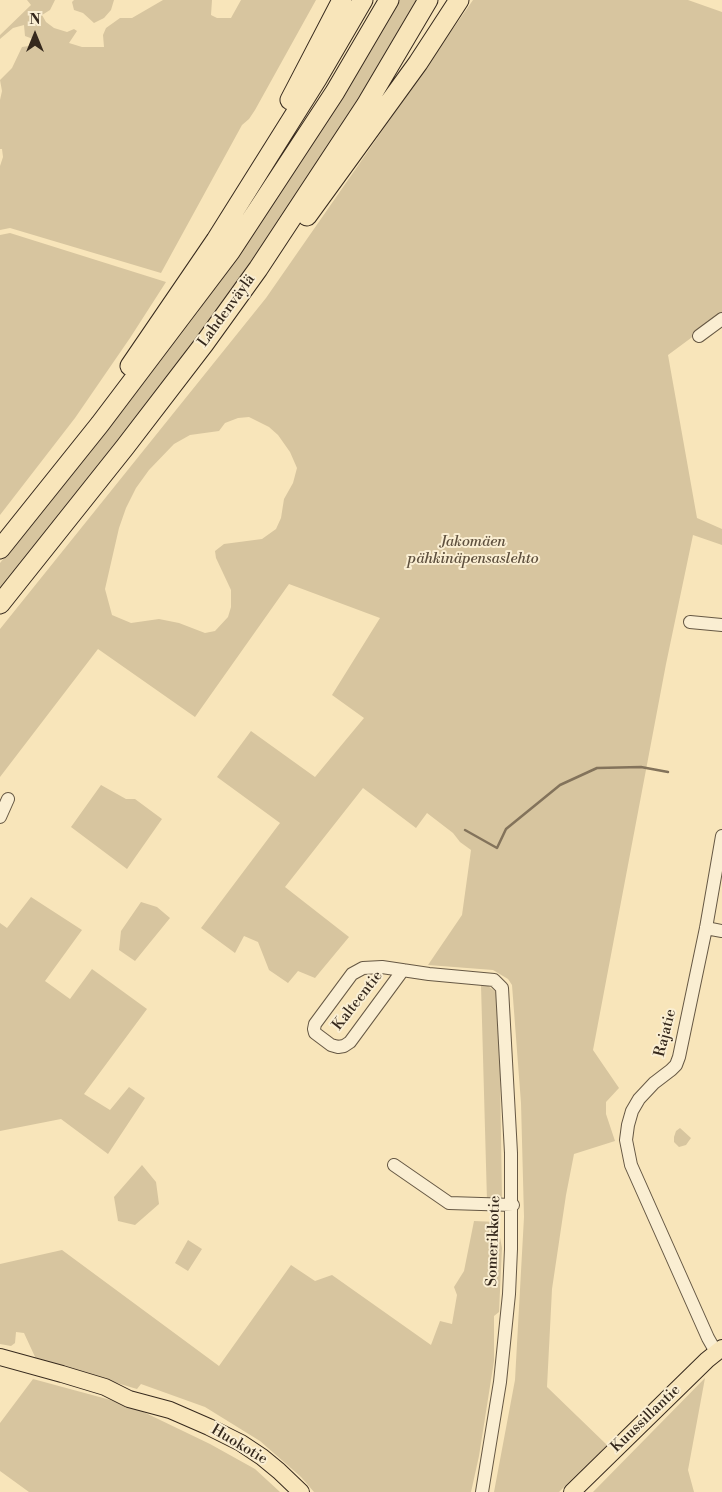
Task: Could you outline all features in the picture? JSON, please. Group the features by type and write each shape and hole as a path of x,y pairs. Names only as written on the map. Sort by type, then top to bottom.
{"highway":[{"path":"216,240 342,0"},
{"path":"66,466 94,418 216,240 364,0"},
{"path":"0,549 111,409 230,252 335,92 389,0"},
{"name":"Lahdenväylä","path":"0,604 119,455 204,344 258,269 366,105 428,0"},
{"path":"204,344 260,282 418,63 459,0"}],"main road":[{"name":"Kuussillantie","path":"572,1492 719,1350"},
{"name":"Huokotie","path":"0,1357 104,1387 140,1395 241,1442 279,1471 301,1492"}],"street":[{"path":"699,336 722,319"},
{"path":"690,622 722,625"},
{"path":"0,817 8,799"},
{"name":"Rajatie","path":"719,1350 704,1331 631,1165 626,1140 632,1111 639,1099 646,1090 676,1065 706,928 722,836"},
{"path":"706,928 722,931"},
{"name":"Kalteentie","path":"403,970 350,1042 338,1047 331,1045 315,1033 315,1024 352,974 363,968 375,966 494,980 502,988"},
{"name":"Somerikkotie","path":"482,1492 502,1364 509,1294 512,1205 509,1083 502,988"},
{"path":"394,1164 449,1203 512,1205"}],"green space":[{"path":"27,0 55,0 50,10 42,15 46,22 54,28 67,32 74,29 77,31 69,43 82,47 104,47 103,35 106,28 120,18 132,18 163,0 212,0 211,15 217,18 231,18 241,0 316,0 255,110 242,125 161,273 10,228 0,230 0,166 3,157 2,149 0,149 0,100 2,91 0,80 12,68 22,47 36,45 33,39 25,36 24,25 13,28 0,39 0,35 31,5"},
{"path":"74,0 114,0 111,10 104,18 94,23 83,13 74,10 72,2"},
{"path":"399,0 417,0 336,137 276,229 156,393 0,590 0,563 115,421 198,312 274,203"},
{"name":"Jakomäen pähkinäpensaslehto","path":"473,0 688,0 722,12 722,315 668,355 697,518 722,529 722,545 693,535 666,664 593,1050 619,1088 606,1102 606,1114 615,1141 574,1154 566,1195 552,1289 547,1387 607,1445 559,1492 494,1492 515,1380 524,1217 521,1103 512,985 508,979 493,970 428,965 462,915 471,850 427,813 416,828 363,788 285,887 349,937 315,978 298,971 288,983 269,970 258,942 244,936 235,953 201,928 280,823 217,777 251,731 315,777 364,718 332,695 380,618 289,584 195,717 98,649 0,777 0,629 266,298","holes":["249,417 269,427 278,435 290,452 297,468 293,483 284,499 281,518 276,529 262,539 224,544 215,551 216,558 231,590 231,607 228,617 215,631 205,633 179,623 159,619 131,623 112,615 105,589 119,528 136,488 149,470 174,444 190,435 219,431 225,423 238,418"]},
{"path":"10,233 166,282 75,418 0,515 0,235"},
{"path":"101,785 126,799 135,799 162,819 127,869 71,827"},
{"path":"31,897 82,930 45,981 70,999 92,969 147,1009 84,1094 110,1110 129,1087 145,1098 108,1154 61,1119 0,1131 0,923 7,928"},
{"path":"141,902 157,907 170,918 135,961 119,950 121,931"},
{"path":"481,985 488,986 496,992 499,1005 502,1200 487,1201"},
{"path":"680,1128 691,1138 686,1145 679,1147 674,1142 674,1137 676,1131"},
{"path":"142,1165 156,1182 159,1204 135,1225 118,1221 114,1197"},
{"path":"474,1221 497,1222 502,1248 499,1312 494,1316 494,1361 479,1456 471,1492 314,1492 301,1477 260,1441 205,1407 141,1384 137,1389 36,1359 24,1333 16,1332 15,1343 11,1346 0,1344 0,1264 62,1250 219,1366 291,1265 315,1281 332,1275 431,1345 440,1321 452,1324 457,1295 454,1287 464,1271"},
{"path":"188,1240 202,1249 188,1271 175,1263"},
{"path":"705,1378 688,1470 694,1492 593,1492"},
{"path":"33,1379 129,1405 210,1444 255,1469 280,1492 29,1492 0,1471 0,1423"}],"waterway":[{"path":"465,830 497,848 506,829 560,785 597,768 641,767 668,772"}]}
